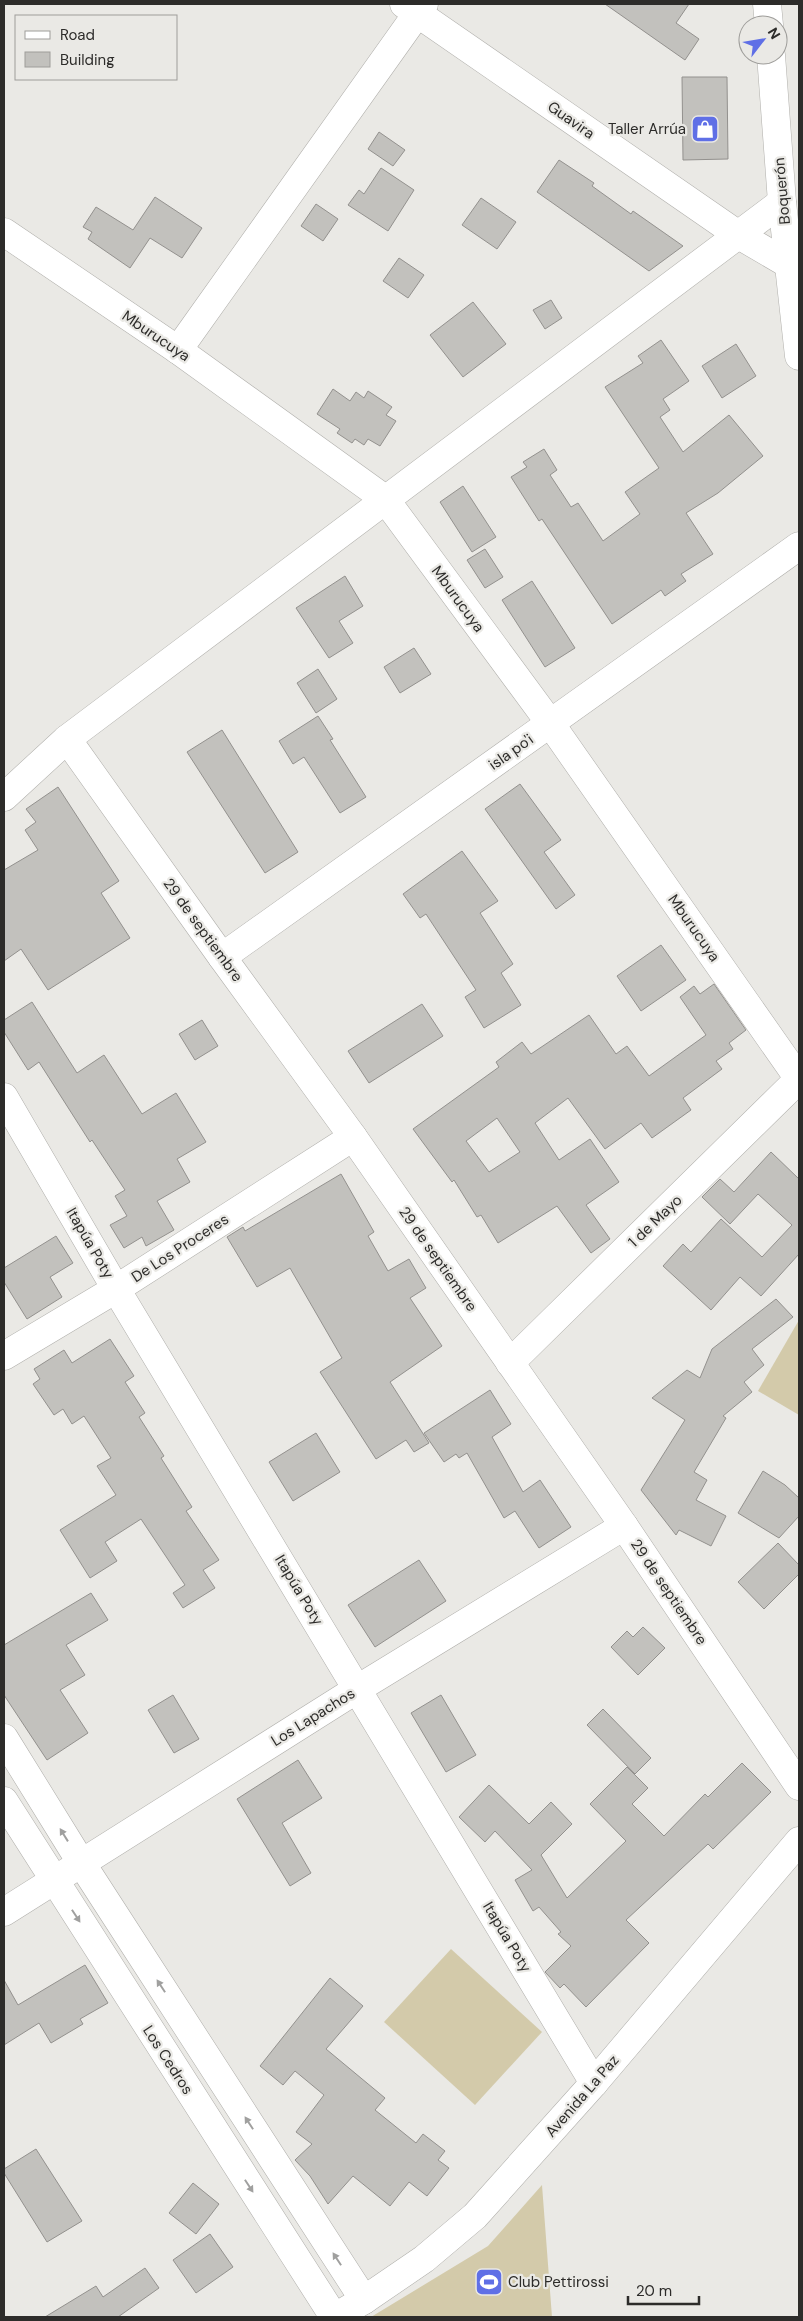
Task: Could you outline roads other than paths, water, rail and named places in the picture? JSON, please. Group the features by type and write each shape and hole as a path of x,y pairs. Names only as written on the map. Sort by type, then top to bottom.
{"street":[{"name":"Guavira","path":"415,7 737,234 790,265"},
{"path":"178,350 415,7"},
{"name":"Boquerón","path":"772,65 782,202 799,356"},
{"path":"4,797 67,739 782,202"},
{"name":"Mburucuya","path":"4,232 178,350 385,499 550,723 799,1079"},
{"name":"isla po'i","path":"222,957 799,546"},
{"name":"29 de septiembre","path":"67,739 353,1137 624,1526 799,1786"},
{"name":"1 de Mayo","path":"510,1363 799,1079"},
{"name":"Itapúa Poty","path":"4,1097 116,1289 358,1688 594,2083"},
{"name":"De Los Proceres","path":"4,1356 116,1289 353,1137"},
{"name":"Los Lapachos","path":"4,1912 358,1688 624,1526"},
{"path":"4,1738 82,1864 364,2300"},
{"name":"Los Cedros","path":"4,1801 334,2317"},
{"name":"Avenida La Paz","path":"334,2317 364,2300 424,2259 475,2216 594,2083 799,1841"}],"place":[{"name":"Taller Arrúa","path":"705,129"},
{"name":"Club Pettirossi","path":"489,2282"}]}
